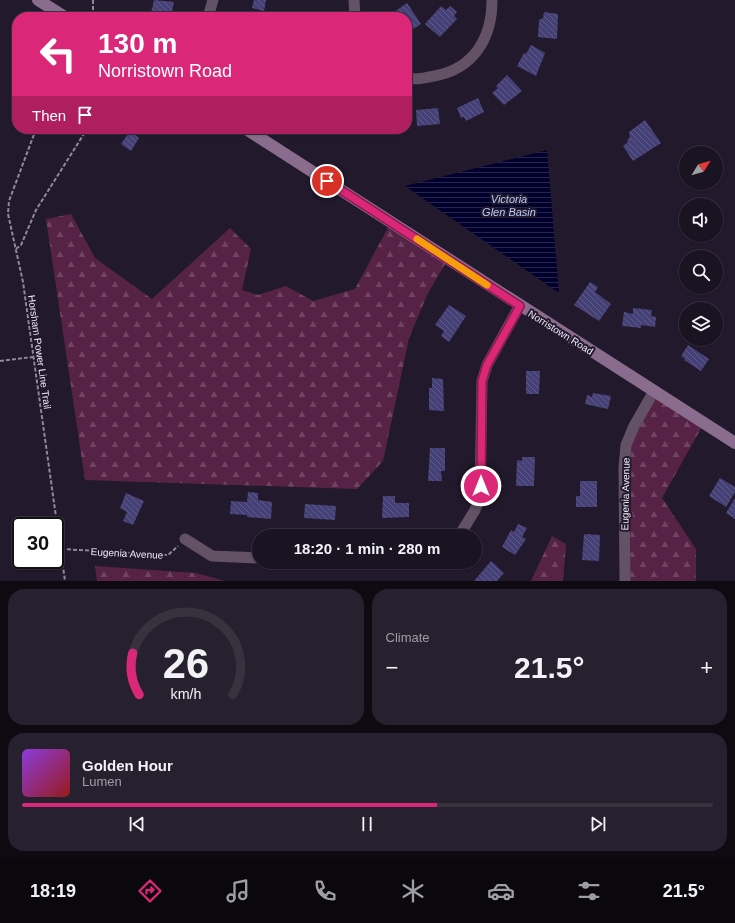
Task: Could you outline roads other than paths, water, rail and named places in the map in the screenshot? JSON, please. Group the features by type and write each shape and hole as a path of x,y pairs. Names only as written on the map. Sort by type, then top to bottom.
{"main road":[{"path":"38,0 57,12"},
{"name":"Norristown Road","path":"254,134 735,443"}],"street":[{"path":"209,12 213,0"},
{"path":"354,0 355,12"},
{"path":"412,79 442,75 458,68 476,54 488,31 491,21 492,0"},
{"path":"463,529 475,510 480,498 482,381 487,365 520,306"},
{"name":"Eugenia Avenue","path":"625,581 624,468 626,445 634,426 654,391"},
{"path":"186,539 212,556 252,558"}],"water":[{"name":"Victoria Glen Basin","path":"547,150 559,293 405,186"}]}
